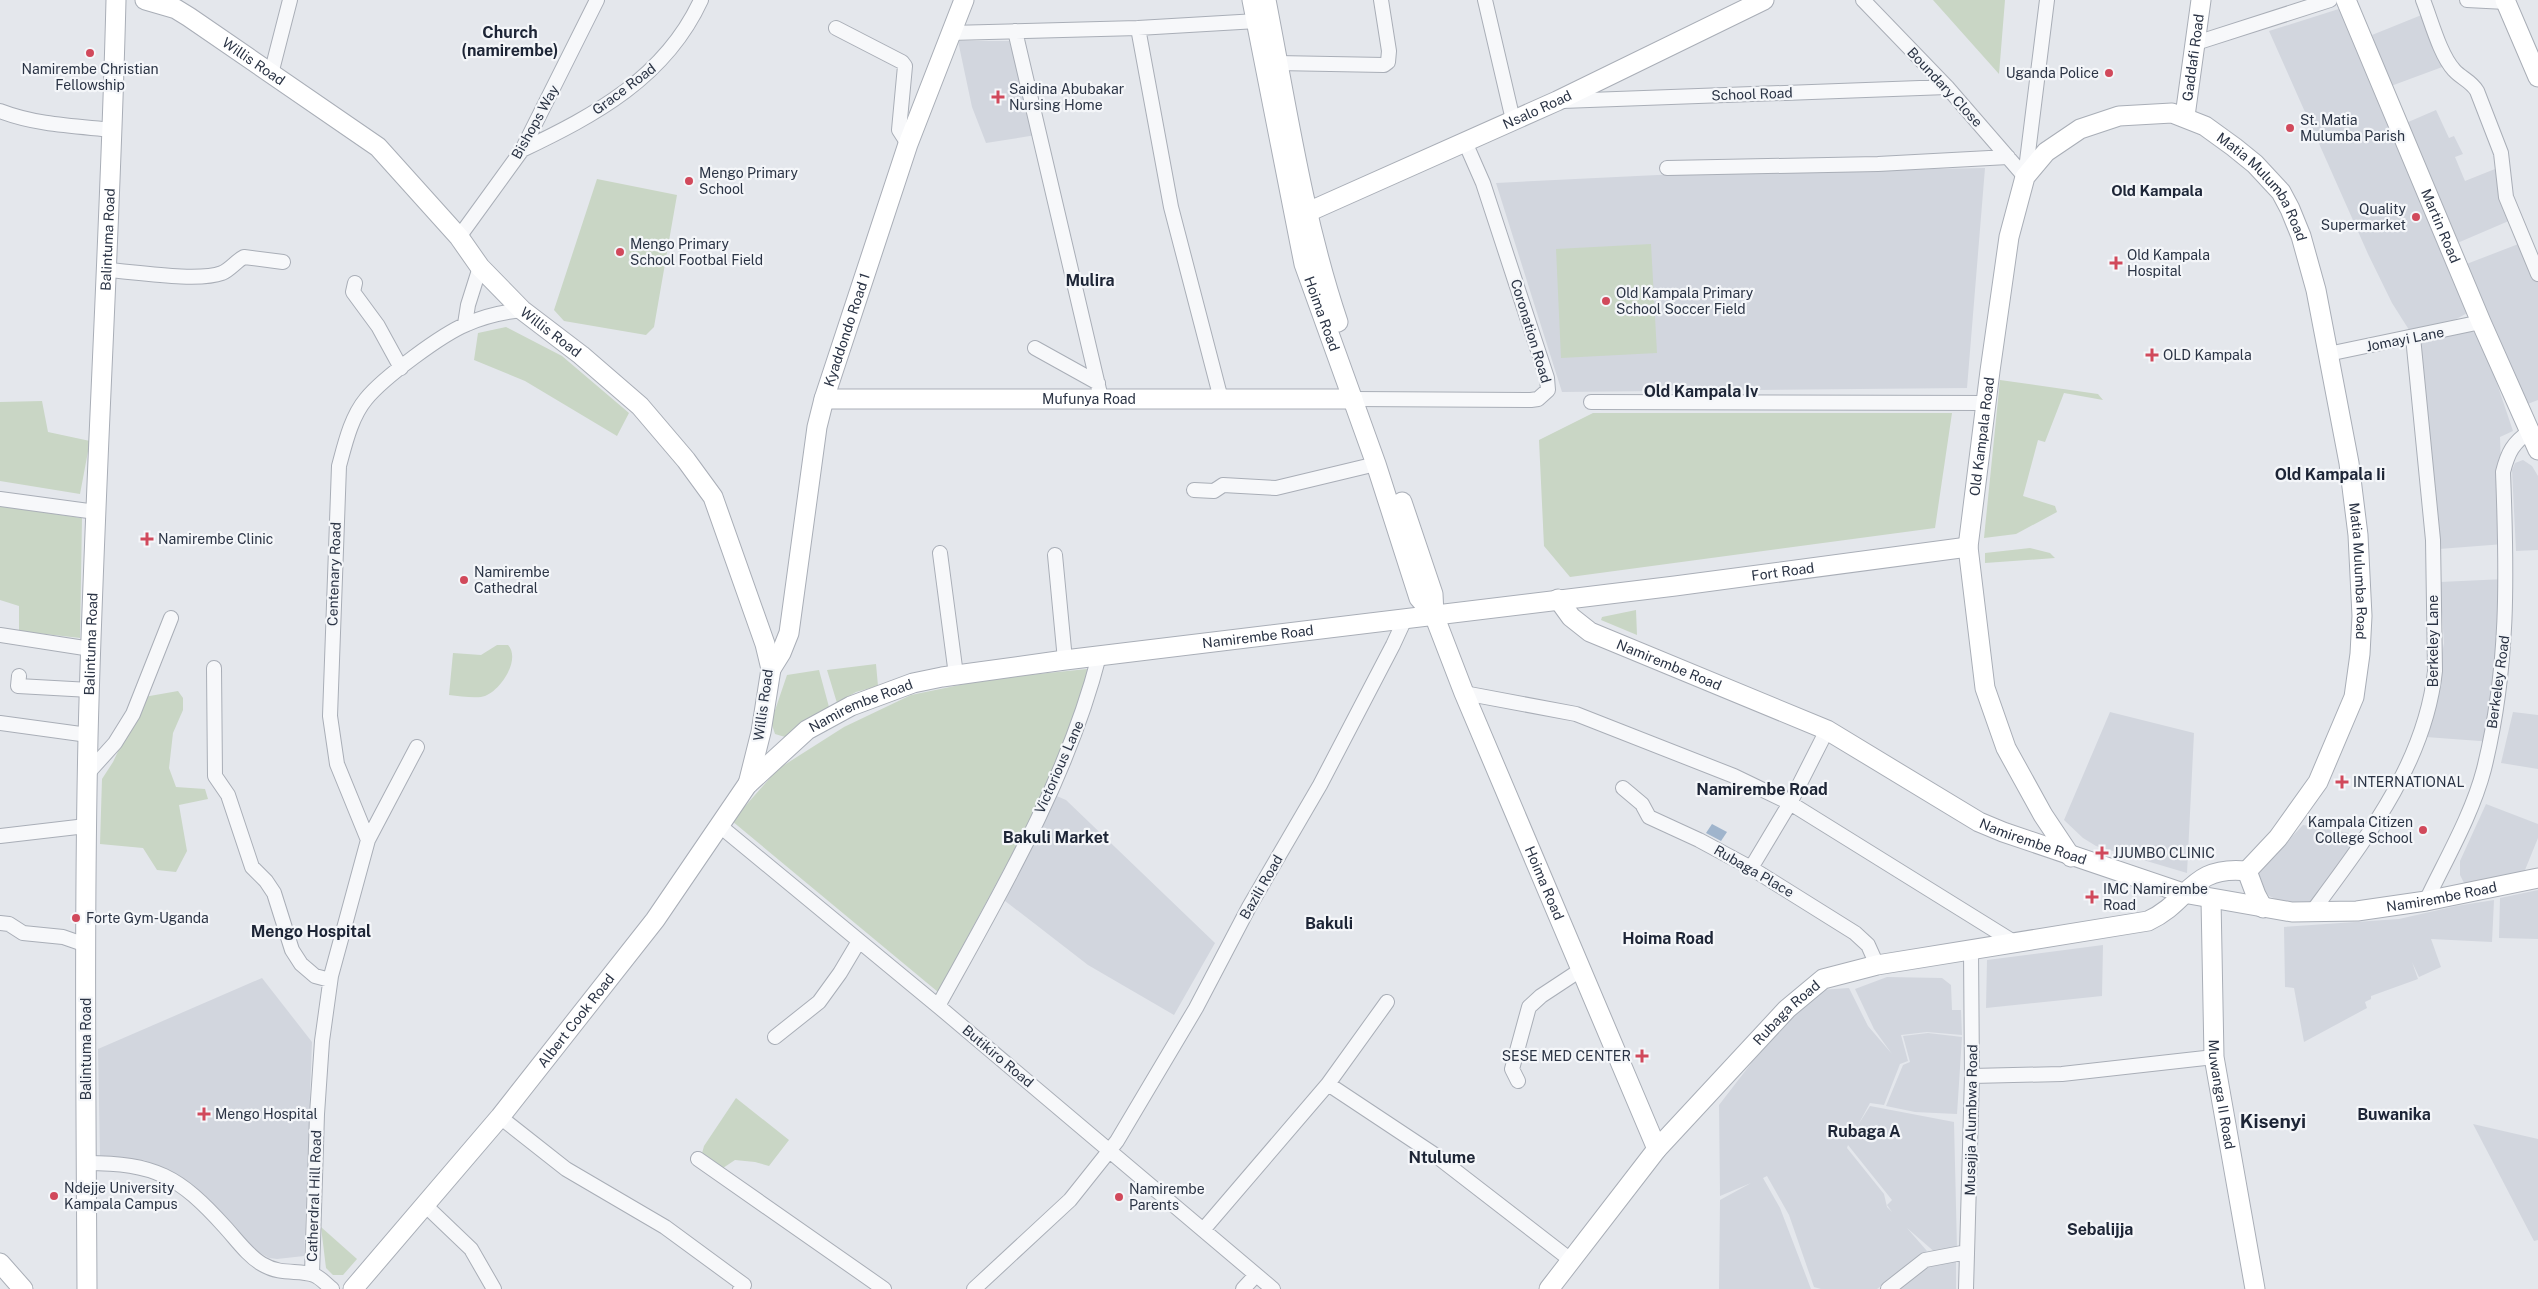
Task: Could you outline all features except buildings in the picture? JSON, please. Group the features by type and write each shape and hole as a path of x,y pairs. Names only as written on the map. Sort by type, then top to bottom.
{"main road":[{"name":"Balintuma Road","path":"87,1289 87,774 96,512 108,270 116,0"},
{"name":"Willis Road","path":"144,0 176,9 378,147 459,236 480,267 522,310 581,355 640,406 686,460 712,497 765,644 772,670 761,732 747,785"},
{"name":"Kyaddondo Road 1","path":"772,670 781,653 788,633 817,427 824,399 908,144 964,0"},
{"name":"Hoima Road","path":"1252,0 1304,264 1359,399 1388,460 1433,594 1434,615 1464,693 1657,1149"},
{"name":"Hoima Road","path":"1266,0 1308,212 1322,269 1376,464 1420,598 1434,615"},
{"name":"Nsalo Road","path":"1308,212 1557,101 1764,0"},
{"name":"Gaddafi Road","path":"2184,116 2201,0"},
{"name":"Martin Road","path":"2346,0 2481,322 2538,450"},
{"path":"2506,1 2538,77"},
{"name":"Old Kampala Road","path":"2071,857 2043,815 2018,770 1993,716 1984,678 1968,547 2009,237 2025,177 2046,152 2080,129 2103,120 2158,112 2184,116"},
{"name":"Matia Mulumba Road","path":"2184,116 2205,126 2255,164 2281,192 2301,236 2309,262 2349,463 2358,535 2362,616 2354,697 2318,782 2278,838 2247,871"},
{"name":"Mufunya Road","path":"824,399 1099,391 1221,399 1359,399"},
{"name":"Fort Road","path":"1558,599 1968,547"},
{"path":"1571,617 1598,595"},
{"name":"Namirembe Road","path":"788,746 826,718 876,695 913,683 1065,660 1558,599 1571,617 1590,632 1827,730 1979,822 2071,857 2182,893 2263,908 2312,912 2357,912 2426,901 2538,878"},
{"path":"761,732 788,746"},
{"name":"Albert Cook Road","path":"353,1289 426,1206 500,1117 655,920 747,785 788,746"},
{"path":"2182,893 2195,882 2207,876 2230,870 2247,871 2263,908"},
{"name":"Rubaga Road","path":"1549,1289 1657,1149 1787,1009 1812,986 1834,975 1877,965 2017,944 2148,921 2166,912 2182,893"},
{"name":"Muwanga II Road","path":"2211,899 2214,1057 2255,1289"},
{"path":"0,1263 23,1289"}],"street":[{"path":"271,74 290,0"},
{"name":"Bishops Way","path":"459,236 522,150 597,0"},
{"name":"Grace Road","path":"522,150 577,123 650,72 670,52 701,0"},
{"path":"1277,63 1384,64 1388,62 1389,51 1381,0"},
{"path":"1484,0 1513,120"},
{"name":"Boundary Close","path":"1863,0 1947,87 2025,177"},
{"path":"2025,177 2046,0"},
{"path":"2196,43 2330,0"},
{"path":"2423,0 2449,63 2459,74 2472,83 2477,91 2501,152 2506,198 2538,274"},
{"path":"2467,0 2506,1"},
{"path":"950,33 1138,28 1257,21"},
{"path":"836,28 902,62 905,66 899,130 908,144"},
{"path":"1138,28 1171,207 1221,399"},
{"path":"1016,31 1099,391"},
{"name":"School Road","path":"1557,101 1947,87"},
{"path":"0,111 29,121 113,130"},
{"name":"Coronation Road","path":"1359,399 1531,400 1538,399 1548,390 1547,378 1499,230 1483,183 1465,142"},
{"path":"1667,168 1878,164 2008,157"},
{"path":"108,270 195,276 220,274 244,257 283,262"},
{"path":"465,324 480,267"},
{"path":"355,283 353,292 378,326 401,368"},
{"name":"Centenary Road","path":"368,840 337,764 330,716 339,466 353,424 365,400 401,368 465,324 499,313 522,310"},
{"name":"Jomayi Lane","path":"2328,354 2481,322"},
{"name":"Berkeley Lane","path":"2312,912 2367,836 2400,782 2421,733 2433,693 2435,672 2433,540 2413,337"},
{"path":"1035,348 1099,391"},
{"path":"1592,402 1986,403"},
{"name":"Berkeley Road","path":"2426,901 2461,828 2484,770 2504,657 2507,588 2503,472 2508,454 2515,442 2530,431"},
{"path":"1194,490 1214,491 1223,485 1276,488 1376,464"},
{"path":"0,499 96,512"},
{"path":"940,554 956,675"},
{"path":"1055,555 1065,660"},
{"path":"87,774 115,743 133,714 171,618"},
{"name":"Bazili Road","path":"974,1289 1070,1200 1109,1150 1196,1008 1249,907 1320,785 1394,645 1405,619"},
{"path":"0,634 91,649"},
{"name":"Victorious Lane","path":"938,1006 1016,861 1055,783 1084,710 1099,656"},
{"path":"214,668 215,776 228,795 252,867 266,881 274,893 292,950 301,964 315,976 330,980"},
{"path":"19,676 18,686 90,690"},
{"path":"1464,693 1576,714 1734,776 1790,803 2017,944"},
{"path":"0,724 88,735"},
{"path":"1751,868 1790,803 1827,730"},
{"name":"Catherdral Hill Road","path":"312,1274 317,1114 322,1040 330,980 368,840 417,747"},
{"name":"Rubaga Place","path":"1623,788 1642,804 1649,817 1699,840 1751,868 1855,933 1868,945 1877,965"},
{"path":"0,836 86,826"},
{"name":"Butikiro Road","path":"720,826 938,1006 1273,1289"},
{"path":"0,924 9,924 22,933 62,937 86,945"},
{"path":"775,1037 819,1002 840,973 859,940"},
{"name":"Musajja Alumbwa Road","path":"1966,1289 1972,1076 1971,951"},
{"path":"1518,1081 1512,1069 1529,1007 1541,996 1582,969"},
{"path":"1203,1230 1328,1084 1387,1002"},
{"path":"1972,1076 2062,1074 2214,1057"},
{"path":"1328,1084 1435,1155 1572,1261"},
{"path":"500,1117 566,1168 665,1227 744,1284 740,1289"},
{"path":"698,1159 884,1289"},
{"path":"86,1163 133,1164 166,1176 203,1202 252,1256 262,1264 283,1272 312,1274 320,1278 332,1289"},
{"path":"426,1206 471,1249 494,1289"},
{"path":"1888,1289 1925,1260 1968,1252"},
{"path":"1243,1289 1256,1275"}],"shaded area":[{"path":"2345,7 2471,311 2449,323 2411,333 2392,303 2368,254 2269,31"},
{"path":"2424,14 2445,66 2391,86 2372,35"},
{"name":"Saidina Abubakar Nursing Home","path":"958,41 1009,41 1024,86 1036,135 986,143 972,107"},
{"path":"2436,110 2449,138 2454,136 2463,154 2455,157 2465,181 2500,167 2511,220 2455,244 2406,123"},
{"path":"1985,168 1967,388 1562,392 1496,183 1678,174"},
{"path":"2521,243 2538,281 2538,400 2525,405 2464,265"},
{"path":"2469,330 2481,336 2513,431 2500,437 2504,544 2439,549 2436,495 2419,343"},
{"path":"2523,460 2532,466 2538,476 2538,550 2516,551 2512,470 2515,463"},
{"path":"2505,579 2493,742 2426,737 2444,643 2440,582"},
{"path":"2110,712 2194,733 2187,873 2096,846 2083,838 2064,820"},
{"path":"2513,712 2538,715 2538,769 2501,763"},
{"path":"1052,794 1066,800 1215,943 1174,1015 1088,965 1000,897"},
{"path":"2486,804 2538,824 2538,838 2523,875 2464,883 2460,875 2460,861"},
{"path":"2303,825 2360,835 2310,904 2282,902 2269,896 2259,884 2259,871"},
{"path":"2538,890 2538,939 2499,938 2500,898"},
{"path":"2494,900 2492,942 2431,939 2441,967 2419,977 2412,962 2418,979 2371,996 2371,999 2365,1002 2367,1008 2304,1042 2294,988 2285,987 2284,927 2399,919 2456,906"},
{"path":"2103,945 2102,996 1986,1008 1987,960"},
{"path":"1887,977 1942,978 1951,985 1952,1010 1961,1010 1962,1035 1927,1032 1901,1035 1908,1061 1900,1064 1884,1105 1870,1103 1858,1125 1870,1106 1954,1122 1957,1249 1937,1254 1907,1228 1927,1251 1877,1289 1821,1289 1814,1287 1789,1215 1767,1176 1763,1178 1780,1208 1811,1289 1719,1289 1720,1200 1751,1183 1720,1196 1719,1105 1763,1048 1819,990 1849,988 1868,1026 1892,1054 1874,1029 1855,989","holes":["1848,1145 1892,1200 1887,1205 1892,1212 1887,1207 1884,1194 1847,1148"]},
{"name":"Mengo Hospital","path":"262,978 312,1042 304,1256 277,1259 269,1258 253,1249 205,1195 170,1171 144,1160 100,1157 98,1049"},
{"path":"1928,1033 1962,1037 1957,1114 1915,1112 1886,1106 1903,1065 1910,1062 1903,1036"},
{"path":"2473,1124 2538,1139 2538,1240 2534,1241"},
{"path":"1956,1256 1956,1289 1892,1289 1921,1266"}],"green space":[{"path":"1933,0 2005,0 1999,74"},
{"name":"Mengo Primary School Footbal Field","path":"597,179 677,195 654,327 646,335 564,321 554,310"},
{"name":"Old Kampala Primary School Soccer Field","path":"1651,244 1657,353 1561,358 1556,249"},
{"path":"506,327 562,356 629,413 617,436 525,381 474,360 478,333"},
{"path":"2000,380 2098,394 2103,400 2064,393 2045,442 2038,440 2023,496 2055,506 2057,512 2016,534 1984,538"},
{"path":"42,401 48,432 90,441 80,494 0,481 0,402"},
{"path":"1593,413 1952,413 1935,528 1570,577 1544,546 1539,440"},
{"path":"0,506 82,518 80,638 19,631 19,606 0,600"},
{"path":"2030,548 2050,553 2055,558 1985,563 1985,553"},
{"path":"1636,610 1637,635 1601,620 1602,617"},
{"path":"497,645 508,645 512,651 510,668 501,684 488,695 481,697 449,695 453,653 481,655"},
{"path":"876,664 878,686 856,692 837,703 827,670"},
{"path":"1087,669 1085,688 1047,789 938,992 732,821 778,769 844,727 911,695 989,679"},
{"path":"819,670 829,707 785,737 775,734 771,722 787,675"},
{"path":"178,691 183,698 183,710 173,733 169,768 176,787 205,789 208,799 179,805 187,851 176,872 157,870 143,848 100,844 102,779 113,762 144,697"},
{"path":"736,1098 789,1140 769,1166 755,1162 735,1160 723,1168 701,1157 704,1146"},
{"path":"321,1227 357,1259 343,1275 333,1275 326,1268"}],"water":[{"path":"1712,824 1727,832 1721,841 1706,833"}],"place":[{"name":"Namirembe Christian Fellowship","path":"90,53"},
{"name":"Uganda Police","path":"2109,73"},
{"name":"Saidina Abubakar Nursing Home","path":"998,97"},
{"name":"St. Matia Mulumba Parish","path":"2290,128"},
{"name":"Mengo Primary School","path":"689,181"},
{"name":"Quality Supermarket","path":"2416,217"},
{"name":"Mengo Primary School Footbal Field","path":"620,252"},
{"name":"Old Kampala Hospital","path":"2116,263"},
{"name":"Old Kampala Primary School Soccer Field","path":"1606,301"},
{"name":"OLD Kampala","path":"2152,355"},
{"name":"Namirembe Clinic","path":"147,539"},
{"name":"Namirembe Cathedral","path":"464,580"},
{"name":"INTERNATIONAL","path":"2342,782"},
{"name":"Kampala Citizen College School","path":"2423,830"},
{"name":"JJUMBO CLINIC","path":"2102,853"},
{"name":"IMC Namirembe Road","path":"2092,897"},
{"name":"Forte Gym-Uganda","path":"76,918"},
{"name":"SESE MED CENTER","path":"1642,1056"},
{"name":"Mengo Hospital","path":"204,1114"},
{"name":"Ndejje University Kampala Campus","path":"54,1196"},
{"name":"Namirembe Parents","path":"1119,1197"}],"district":[{"name":"Church (namirembe)","path":"510,41"},
{"name":"Old Kampala","path":"2157,191"},
{"name":"Mulira","path":"1090,280"},
{"name":"Old Kampala Iv","path":"1701,391"},
{"name":"Old Kampala Ii","path":"2330,474"},
{"name":"Namirembe Road","path":"1762,789"},
{"name":"Bakuli Market","path":"1056,837"},
{"name":"Bakuli","path":"1329,923"},
{"name":"Mengo Hospital","path":"311,931"},
{"name":"Hoima Road","path":"1668,938"},
{"name":"Buwanika","path":"2394,1114"},
{"name":"Kisenyi","path":"2273,1121"},
{"name":"Rubaga A","path":"1864,1131"},
{"name":"Ntulume","path":"1442,1157"},
{"name":"Sebalijja","path":"2100,1229"}]}
